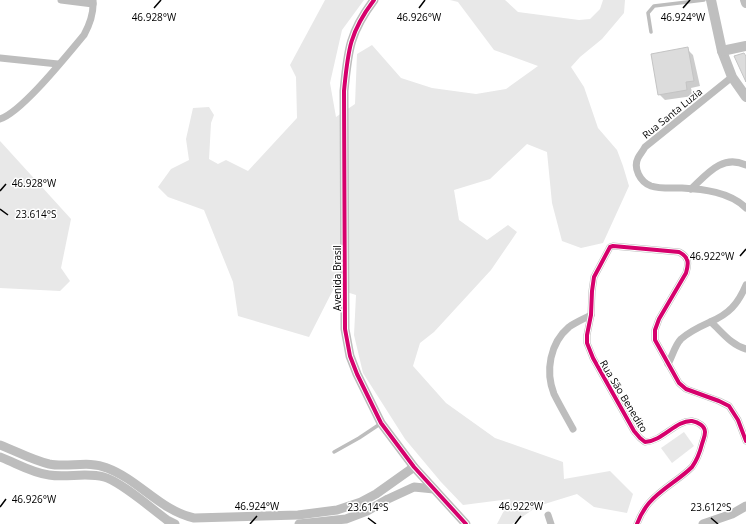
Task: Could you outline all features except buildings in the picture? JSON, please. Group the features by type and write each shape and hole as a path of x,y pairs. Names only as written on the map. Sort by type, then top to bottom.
{"main road":[{"path":"712,0 722,51 732,77 746,97"},
{"path":"722,51 746,46"}],"street":[{"path":"0,119 12,112 33,93 84,35 89,27 93,2 61,0"},
{"name":"Avenida Brasil","path":"374,0 362,16 354,31 348,53 344,91 345,329 350,356 357,374 381,423 414,467 466,524"},
{"path":"0,58 58,64"},
{"name":"Rua Santa Luzia","path":"732,77 645,148 638,158 636,169 641,178 650,186 691,189 723,194 736,199 746,208"},
{"path":"691,189 718,164 728,162 740,163 746,166"},
{"name":"Rua São Benedito","path":"637,524 650,502 692,466 700,452 704,438 704,428 697,422 687,421 652,442 645,442 634,430 590,350 587,343 587,335 591,315 594,277 607,250 613,246 679,252 684,254 687,258 689,265 686,273 659,319 655,330 655,340 668,364"},
{"path":"746,285 740,298 728,313 691,330 679,340 668,364 679,383 686,389 729,406 738,420 746,441"},
{"path":"573,429 554,393 550,376 550,363 553,349 569,327 591,315"},
{"path":"711,322 732,343 740,348 746,349"},
{"path":"0,445 50,464 92,464 105,467 124,476 173,511 183,516 194,518 248,520 337,510 361,502 376,494 414,467"},
{"path":"0,457 34,471 49,475 92,475 105,477 175,524"},
{"path":"299,524 346,519 367,512 388,499 414,487 434,489"},
{"path":"703,524 732,514 746,506"},
{"path":"548,515 551,524"}],"lane":[{"path":"651,32 648,13 654,6 704,0"},
{"path":"334,452 363,436 381,423"}],"shaded area":[{"path":"325,0 364,0 342,30 330,83 336,117 355,104 357,54 372,45 401,78 432,88 476,94 506,89 538,66 494,50 458,2 450,0 505,0 518,12 579,20 590,19 600,9 603,0 625,0 624,13 602,39 580,57 571,67 584,87 598,128 617,150 629,186 603,243 581,248 562,241 552,203 547,152 527,144 490,179 454,190 459,220 487,240 508,225 517,232 491,270 434,332 420,343 413,366 446,403 495,438 563,462 564,479 610,471 633,494 627,513 594,507 577,494 538,506 512,524 497,524 510,499 463,505 441,482 405,439 363,373 354,335 356,295 334,288 309,337 238,316 233,282 204,210 168,197 158,187 171,169 189,160 186,139 193,108 209,107 214,115 211,123 209,159 218,164 226,160 248,171 297,118 296,77 290,65"},
{"path":"0,141 71,219 61,268 70,281 60,291 0,288"},
{"path":"684,432 694,446 672,463 661,448"}],"cycle path":[{"path":"374,0 359,23 351,43 344,91 345,329 350,356 357,374 381,423 414,467 466,524"},
{"path":"637,524 639,518 649,503 692,467 699,453 705,432 704,428 699,423 692,421 680,424 658,438 645,442 634,431 593,358 587,343 587,335 591,315 594,277 610,247 613,246 679,252 685,256 688,263 686,273 659,319 655,330 655,340 679,383 686,389 729,406 738,420 746,441"}]}
